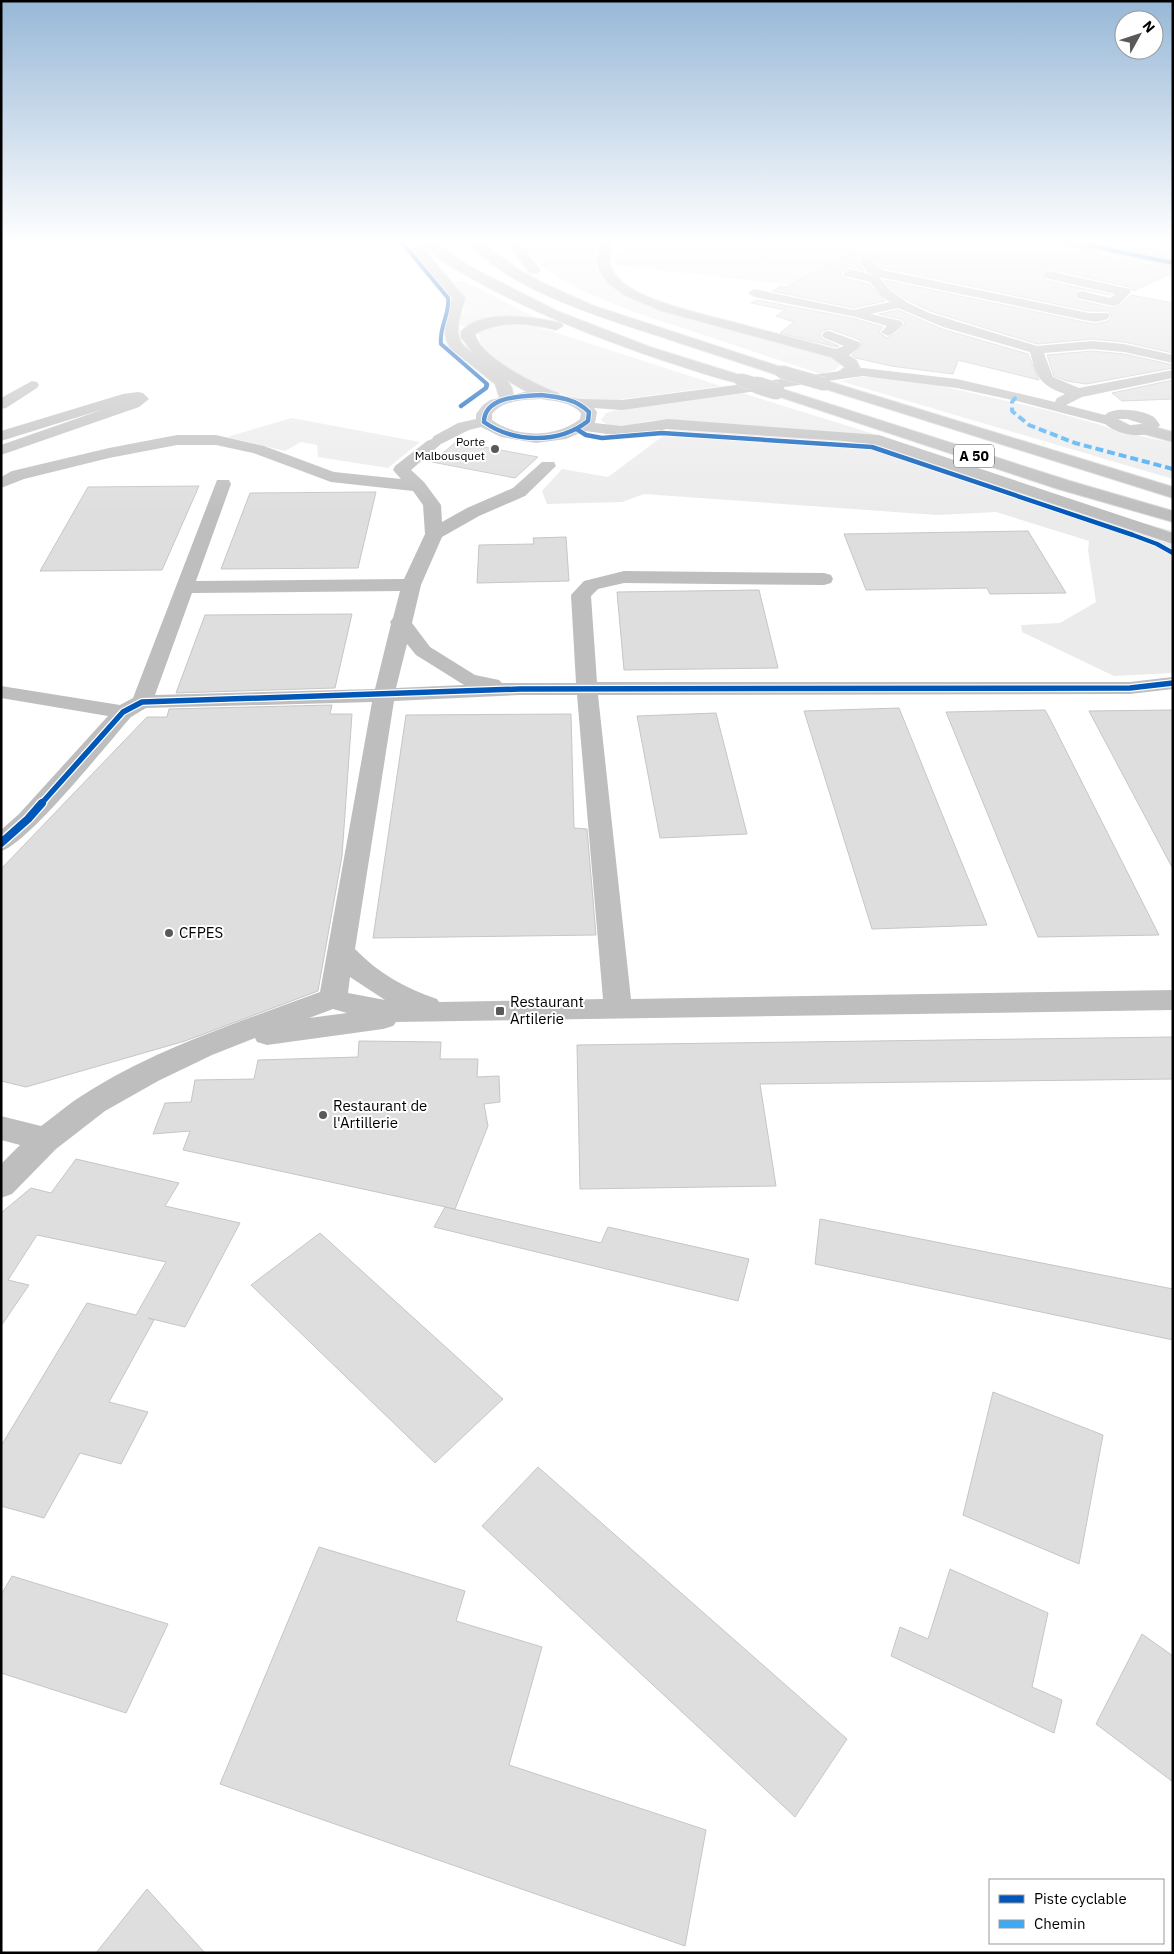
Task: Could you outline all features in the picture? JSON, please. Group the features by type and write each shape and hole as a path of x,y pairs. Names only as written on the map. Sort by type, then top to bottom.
{"main road":[{"path":"452,331 452,339 455,345 500,381 505,388 506,399"},
{"path":"470,331 468,337 479,351 517,381 527,387 578,403 622,405 843,374 872,373 915,377 968,386 1052,405 1110,421 1122,428 1156,425 1173,437"},
{"path":"568,331 676,360"},
{"name":"A 50","path":"597,331 676,360 1064,485 1173,517"},
{"name":"A 50","path":"656,331 1173,493"},
{"path":"675,331 758,364"},
{"path":"752,331 836,354 851,362 852,368 843,374"},
{"path":"835,331 854,345 843,353 836,354"},
{"path":"972,331 1017,342 1036,350 1092,344 1124,348 1173,359"},
{"path":"984,351 1010,331"},
{"path":"1036,350 1043,377 1048,382 1078,394"},
{"path":"1052,405 1078,394 1173,374"},
{"path":"1,405 32,385"},
{"path":"1,436 128,397 138,396 142,399 134,404 1,450"},
{"path":"334,998 384,696 400,622 411,585 434,534 432,505 418,486 401,470 436,442 485,416 506,399 529,396 553,396"},
{"path":"578,403 585,407 587,421"},
{"path":"434,534 474,512 519,492 572,432 587,421 622,405"},
{"path":"461,406 485,416 499,432 511,436 532,438 555,453"},
{"path":"587,421 622,431 644,426 668,424 879,440 1173,539"},
{"path":"974,432 1173,483"},
{"path":"1,483 10,475 109,453 177,440 216,440 258,449 331,477 418,486"},
{"path":"1,843 28,819 133,707 185,587 223,484"},
{"path":"618,1009 587,689 582,595 591,585 624,577 824,579"},
{"path":"185,587 411,585"},
{"path":"400,622 422,651 468,680 520,689"},
{"path":"1,692 133,707 520,689 1130,688 1173,683"},
{"path":"1130,688 1173,695"},
{"path":"342,951 358,970 376,983 408,1000 446,1012"},
{"path":"1,1184 45,1140 94,1103 148,1073 202,1047 334,998 352,1006 376,1011 446,1012 1173,1000"},
{"path":"202,1047 269,1034 446,1012"},
{"path":"1,1128 45,1140"}],"shaded area":[{"path":"482,331 551,331 721,386 595,403 544,390 503,367 486,351 480,342 479,333"},
{"path":"692,331 742,331 822,353 837,360 840,365 835,370 821,374"},
{"path":"859,377 889,377 915,380 1047,410 1117,431 1173,443 1173,479 840,381"},
{"path":"739,392 874,434 1110,514 1173,531 1173,673 1114,676 1022,632 1021,625 1060,623 1096,602 1088,550 1089,541 996,512 937,515 644,494 622,502 547,504 542,491 562,469 608,477 663,436 674,422 653,421 618,427 606,424 601,420 606,413 623,408"},
{"path":"292,418 420,442 388,468 318,457 317,445 301,442 285,451 227,437"}],"building":[{"path":"782,331 822,331 820,334 822,339 839,346 837,347 780,333"},
{"path":"836,331 880,331 887,338 898,331 950,331 1028,354 1039,380 958,360 953,374 891,366 856,358 852,355 862,346 860,340"},
{"path":"995,331 1173,331 1173,353 1124,342 1092,339 1037,344"},
{"path":"1092,351 1124,354 1173,365 1173,368 1086,384 1067,381 1054,376 1047,355"},
{"path":"1173,380 1173,399 1122,401 1112,393"},
{"path":"456,442 538,457 515,478 432,462"},
{"path":"199,486 162,570 40,571 88,487"},
{"path":"376,492 358,568 221,569 250,493"},
{"path":"1028,531 1066,593 990,594 987,588 866,590 844,534"},
{"path":"566,537 569,581 477,583 479,545 534,544 533,538"},
{"path":"759,590 778,668 624,670 617,592"},
{"path":"352,614 335,688 176,693 205,615"},
{"name":"CFPES","path":"332,705 330,714 352,714 342,856 318,991 185,1041 26,1087 1,1081 1,869 147,717 167,717 169,709"},
{"path":"899,708 987,925 872,929 804,711"},
{"path":"1045,710 1159,935 1038,937 946,712"},
{"path":"1173,710 1173,869 1089,711"},
{"path":"716,713 747,834 660,838 637,716"},
{"path":"571,714 574,828 587,829 596,935 373,938 406,715"},
{"path":"1173,1037 1173,1079 760,1084 776,1186 580,1189 577,1045"},
{"name":"Restaurant de l'Artillerie","path":"359,1041 441,1042 440,1059 478,1059 477,1077 499,1076 500,1102 484,1104 488,1126 455,1209 183,1150 190,1131 153,1134 165,1103 191,1102 195,1080 254,1079 258,1060 358,1057"},
{"path":"76,1159 179,1183 165,1206 240,1223 185,1327 148,1318 154,1320 109,1402 148,1412 121,1464 80,1453 44,1518 1,1506 1,1446 87,1303 136,1315 166,1262 37,1235 8,1280 29,1285 1,1326 1,1213 31,1188 51,1193"},
{"path":"445,1207 601,1243 608,1227 749,1259 738,1301 434,1227"},
{"path":"820,1219 1173,1289 1173,1340 815,1264"},
{"path":"320,1233 503,1399 435,1463 251,1285"},
{"path":"993,1392 1103,1435 1079,1564 963,1515"},
{"path":"538,1467 847,1739 795,1817 482,1526"},
{"path":"319,1547 465,1591 456,1621 542,1647 509,1765 706,1830 685,1946 220,1784"},
{"path":"950,1569 1048,1613 1032,1687 1062,1700 1054,1733 891,1656 900,1627 928,1639"},
{"path":"12,1576 168,1624 126,1713 1,1673 1,1595"},
{"path":"1142,1634 1173,1656 1173,1782 1096,1724"},
{"path":"147,1889 205,1953 96,1953"}],"marked path":[{"path":"1016,397 1012,402 1012,411 1029,425 1075,443 1173,469"}],"cycle path":[{"path":"440,331 441,344 487,384 486,388 461,406"},
{"path":"541,395 567,399 579,404 589,412 588,421 578,429 566,434 536,438 507,434 494,429 484,422 484,414 495,403 524,396 541,395"},
{"path":"578,430 586,435 602,438 662,433 872,447 1133,535 1157,544 1173,553"},
{"path":"1,843 28,819 123,712 142,702 520,689 1130,688 1173,683"}],"place":[{"name":"Porte Malbousquet","path":"495,449"},
{"name":"CFPES","path":"169,933"},
{"name":"Restaurant Artilerie","path":"500,1011"},
{"name":"Restaurant de l'Artillerie","path":"323,1115"}]}
